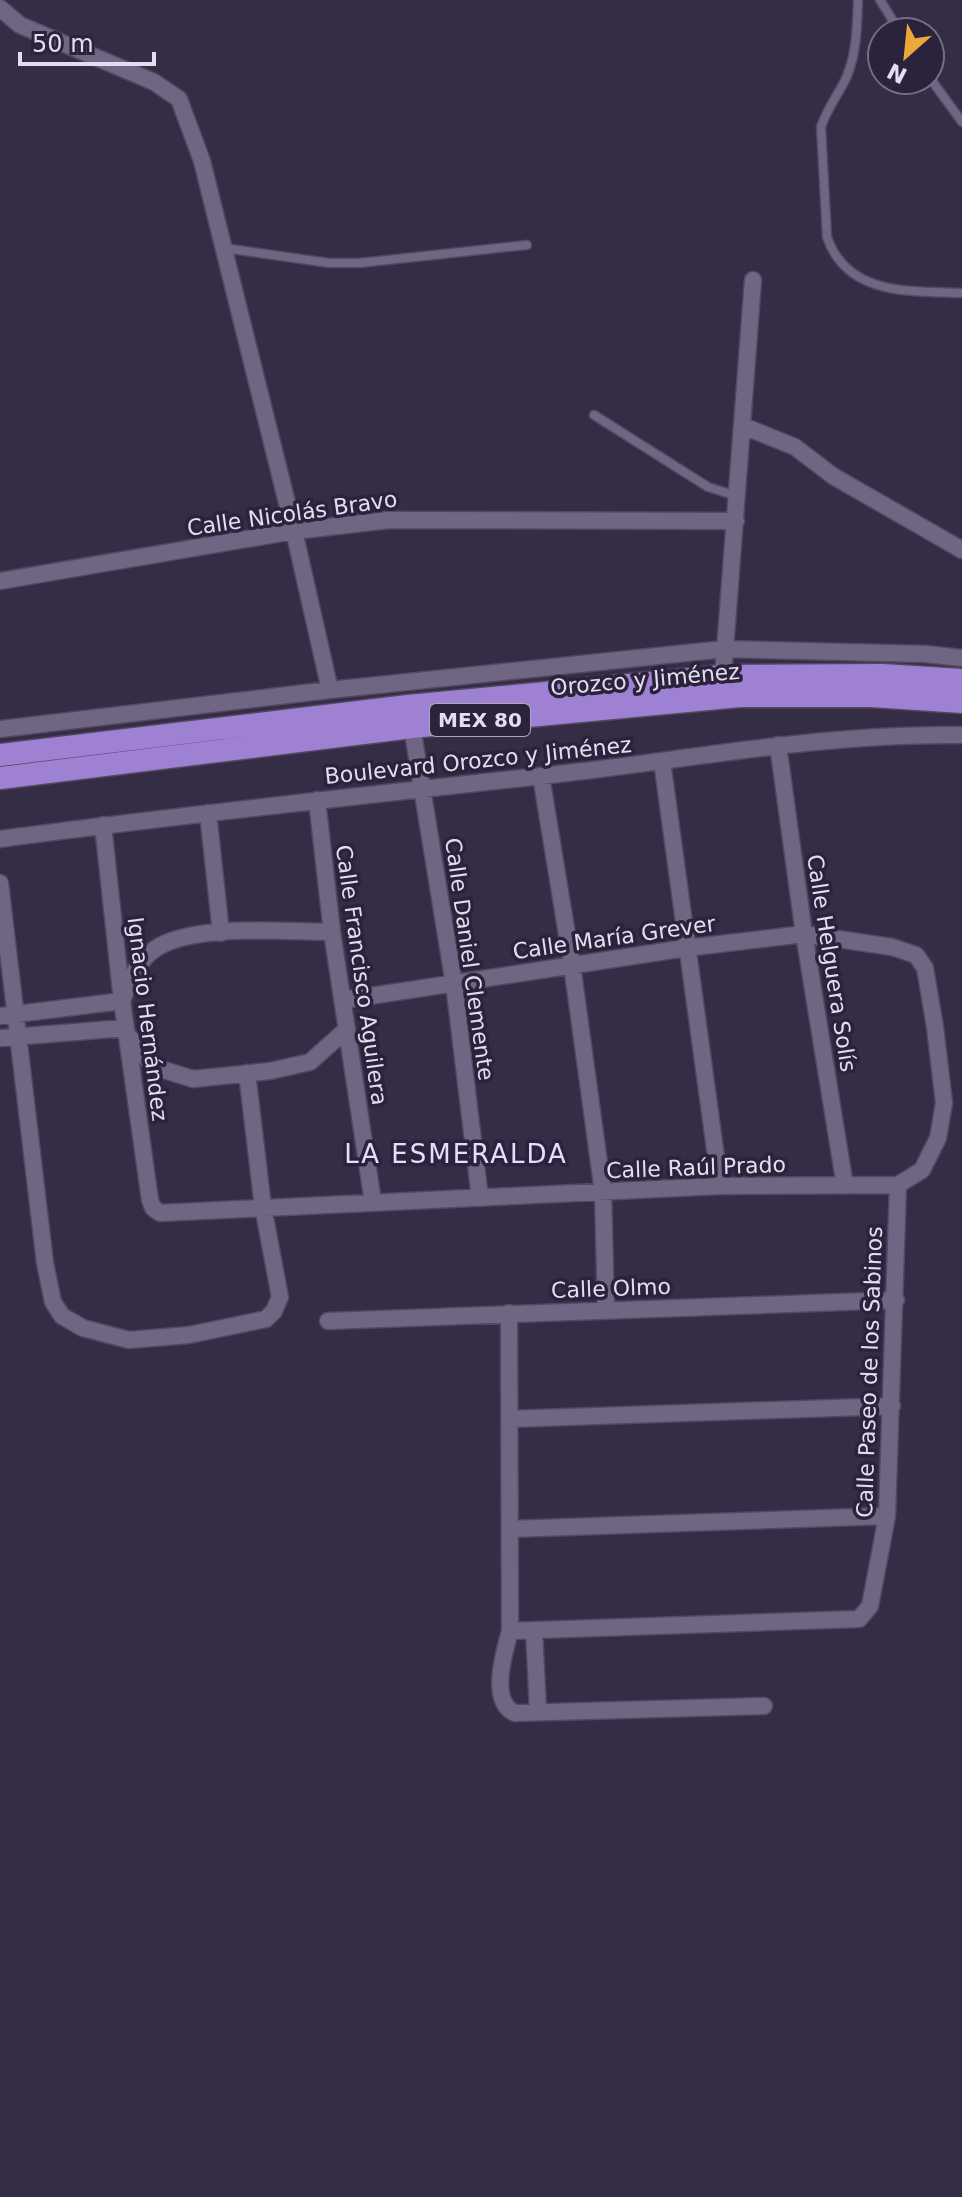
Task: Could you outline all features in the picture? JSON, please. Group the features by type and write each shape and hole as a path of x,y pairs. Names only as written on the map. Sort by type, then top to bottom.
{"highway":[{"name":"Orozco y Jiménez","path":"0,755 408,706 723,676 882,675 962,680"},
{"name":"Orozco y Jiménez","path":"0,778 412,727 740,696 872,696 962,702"}],"street":[{"path":"0,8 20,25 154,82 179,99 202,161 294,531 330,690"},
{"path":"723,676 753,280"},
{"path":"743,426 795,447 833,476 962,550"},
{"name":"Calle Nicolás Bravo","path":"0,581 294,531 389,520 736,521"},
{"path":"0,729 330,690 725,649 926,654 962,658"},
{"name":"Calle Daniel Clemente","path":"412,727 454,984 480,1198"},
{"name":"Boulevard Orozco y Jiménez","path":"0,839 778,745 903,735 962,735"},
{"name":"Calle Helguera Solís","path":"778,745 804,934 845,1186"},
{"path":"662,761 720,1186"},
{"path":"541,776 572,965 603,1192 606,1311"},
{"name":"Calle Francisco Aguilera","path":"317,800 332,932 373,1202"},
{"path":"208,813 221,933"},
{"name":"Ignacio Hernández","path":"103,825 122,1001 150,1200 153,1208 160,1213"},
{"path":"0,883 8,1015 18,1037 45,1263 53,1302 62,1316 83,1328 129,1340 189,1335 266,1319 274,1311 280,1297 263,1207 247,1073"},
{"path":"8,1015 122,1001 130,978 153,950 182,936 332,932"},
{"name":"Calle María Grever","path":"344,1000 686,948 804,934 892,947 916,955 925,968 944,1103 938,1138 922,1170 898,1185"},
{"path":"0,1038 126,1030 146,1058 161,1069 193,1079 310,1062 347,1029"},
{"name":"Calle Raúl Prado","path":"160,1213 720,1186 898,1185"},
{"name":"Calle Paseo de los Sabinos","path":"534,1630 859,1619 870,1606 887,1516 898,1185"},
{"name":"Calle Olmo","path":"328,1321 896,1300"},
{"path":"509,1313 510,1631 502,1661 500,1700 507,1710 515,1713 764,1706"},
{"path":"509,1419 892,1406"},
{"path":"510,1529 887,1516"},
{"path":"510,1631 534,1630 538,1711"}],"lane":[{"path":"858,0 857,40 848,74 826,110 821,127 827,237 832,251 848,272 875,284 909,291 962,293"},
{"path":"943,96 962,122"},
{"path":"224,248 329,263 359,263 527,245"},
{"path":"594,415 708,487 738,496"}],"district":[{"name":"LA ESMERALDA","path":"456,1154"}]}
